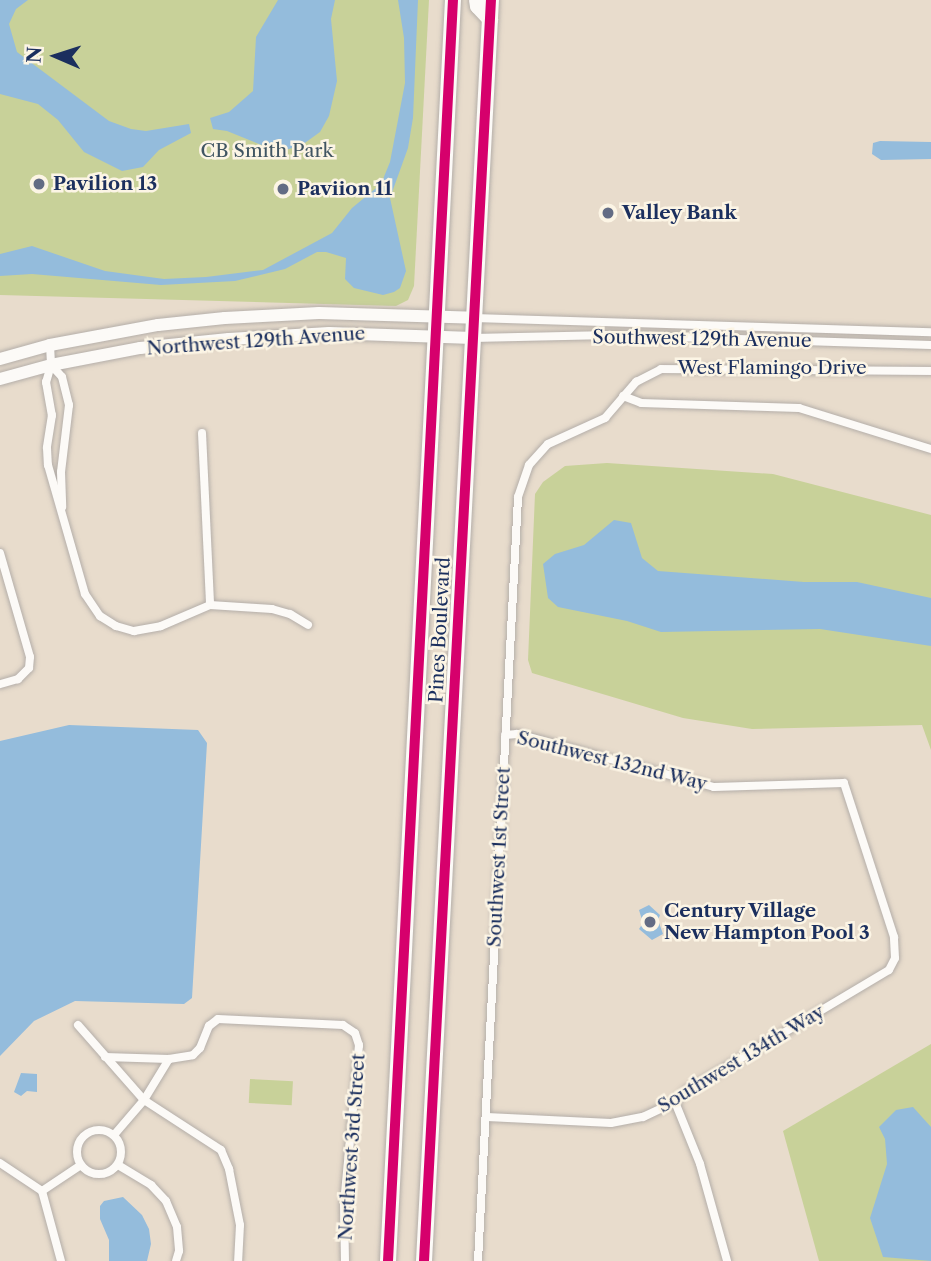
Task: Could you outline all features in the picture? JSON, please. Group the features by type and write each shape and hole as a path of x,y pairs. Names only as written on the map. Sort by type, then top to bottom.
{"highway":[{"name":"Pines Boulevard","path":"388,1261 453,0"},
{"path":"477,0 478,6 490,19"},
{"name":"Pines Boulevard","path":"424,1261 491,0"}],"street":[{"name":"Northwest 129th Avenue","path":"0,359 50,345 158,325 225,318 319,313 474,318"},
{"name":"Southwest 129th Avenue","path":"474,318 931,332"},
{"name":"Northwest 129th Avenue","path":"0,379 51,365 140,348 229,339 329,333 473,338"},
{"name":"Southwest 129th Avenue","path":"473,338 610,335 931,345"},
{"path":"50,345 51,365 46,382 52,415 48,438 48,465 85,594 100,616 110,623 134,631 148,629 210,605 271,609 290,614 308,625"},
{"path":"51,365 62,377 69,405 61,472 62,515"},
{"name":"West Flamingo Drive","path":"535,456 559,438 597,423 643,377 674,367 931,371"},
{"path":"624,396 641,403 799,408 931,449"},
{"path":"202,433 210,605"},
{"path":"48,438 65,441"},
{"name":"Southwest 1st Street","path":"478,1261 518,497 525,473 535,456"},
{"path":"0,553 2,568 30,657 29,668 18,679 0,684"},
{"name":"Southwest 132nd Way","path":"505,735 517,734 713,787 844,783 894,937 895,958"},
{"name":"Southwest 134th Way","path":"487,1117 627,1122 675,1102 686,1091 889,971 895,958"},
{"name":"Northwest 3rd Street","path":"169,1059 192,1055 200,1048 209,1026 218,1019 343,1025 355,1033 359,1045 344,1204 345,1261"},
{"path":"78,1025 144,1100 221,1150 229,1169 240,1225 238,1261"},
{"path":"105,1057 169,1059 144,1100 114,1135"},
{"path":"675,1102 701,1164 727,1261"},
{"path":"101,1130 114,1135 122,1152 118,1165 99,1175 81,1165 77,1151 87,1133 101,1130"},
{"path":"0,1163 42,1191 61,1261"},
{"path":"42,1191 81,1165"},
{"path":"118,1165 150,1185 166,1201 177,1227 179,1251 176,1261"}],"green space":[{"name":"CB Smith Park","path":"0,0 429,0 414,286 408,300 396,306 0,295"},
{"path":"607,463 773,474 931,515 931,750 922,725 752,729 683,718 532,673 528,660 535,494 543,482 565,466"},
{"path":"931,1044 931,1261 819,1261 783,1131"},
{"path":"250,1079 293,1081 292,1105 249,1103"}],"water":[{"path":"0,0 28,0 16,9 9,24 17,52 109,121 146,131 189,124 191,133 159,150 143,167 122,171 84,152 58,120 38,104 0,94"},
{"path":"278,0 335,0 331,19 337,81 329,116 320,132 302,145 279,152 227,131 213,129 210,118 229,112 253,91 256,37"},
{"path":"398,0 418,0 413,118 408,148 390,198 406,271 400,288 383,295 354,288 345,279 346,258 326,252 317,252 285,269 235,281 161,285 32,274 0,276 0,254 32,246 105,271 164,279 263,270 332,233 352,208 381,184 390,162 405,83 404,38"},
{"path":"931,142 931,159 881,160 872,154 873,143"},
{"path":"614,520 631,523 642,558 658,571 804,582 857,582 931,598 931,646 820,629 661,632 627,621 558,607 548,598 543,564 555,554 584,545"},
{"path":"69,725 198,730 207,743 192,998 184,1004 75,1001 34,1021 0,1056 0,741"},
{"name":"Century Village New Hampton Pool 3","path":"649,905 660,915 658,920 663,934 652,940 639,929 643,923 639,910"},
{"path":"21,1073 37,1074 37,1092 27,1091 21,1096 14,1092"},
{"path":"913,1107 931,1127 931,1261 883,1257 870,1218 887,1164 885,1139 879,1127 896,1110"},
{"path":"123,1197 142,1215 149,1229 151,1244 147,1261 109,1261 109,1240 100,1219 100,1206 104,1201"}],"cycle path":[{"path":"388,1261 453,0"},
{"path":"424,1261 491,0"}],"place":[{"name":"Pavilion 13","path":"39,184"},
{"name":"Paviion 11","path":"283,189"},
{"name":"Valley Bank","path":"608,213"},
{"name":"Century Village New Hampton Pool 3","path":"650,922"}]}
